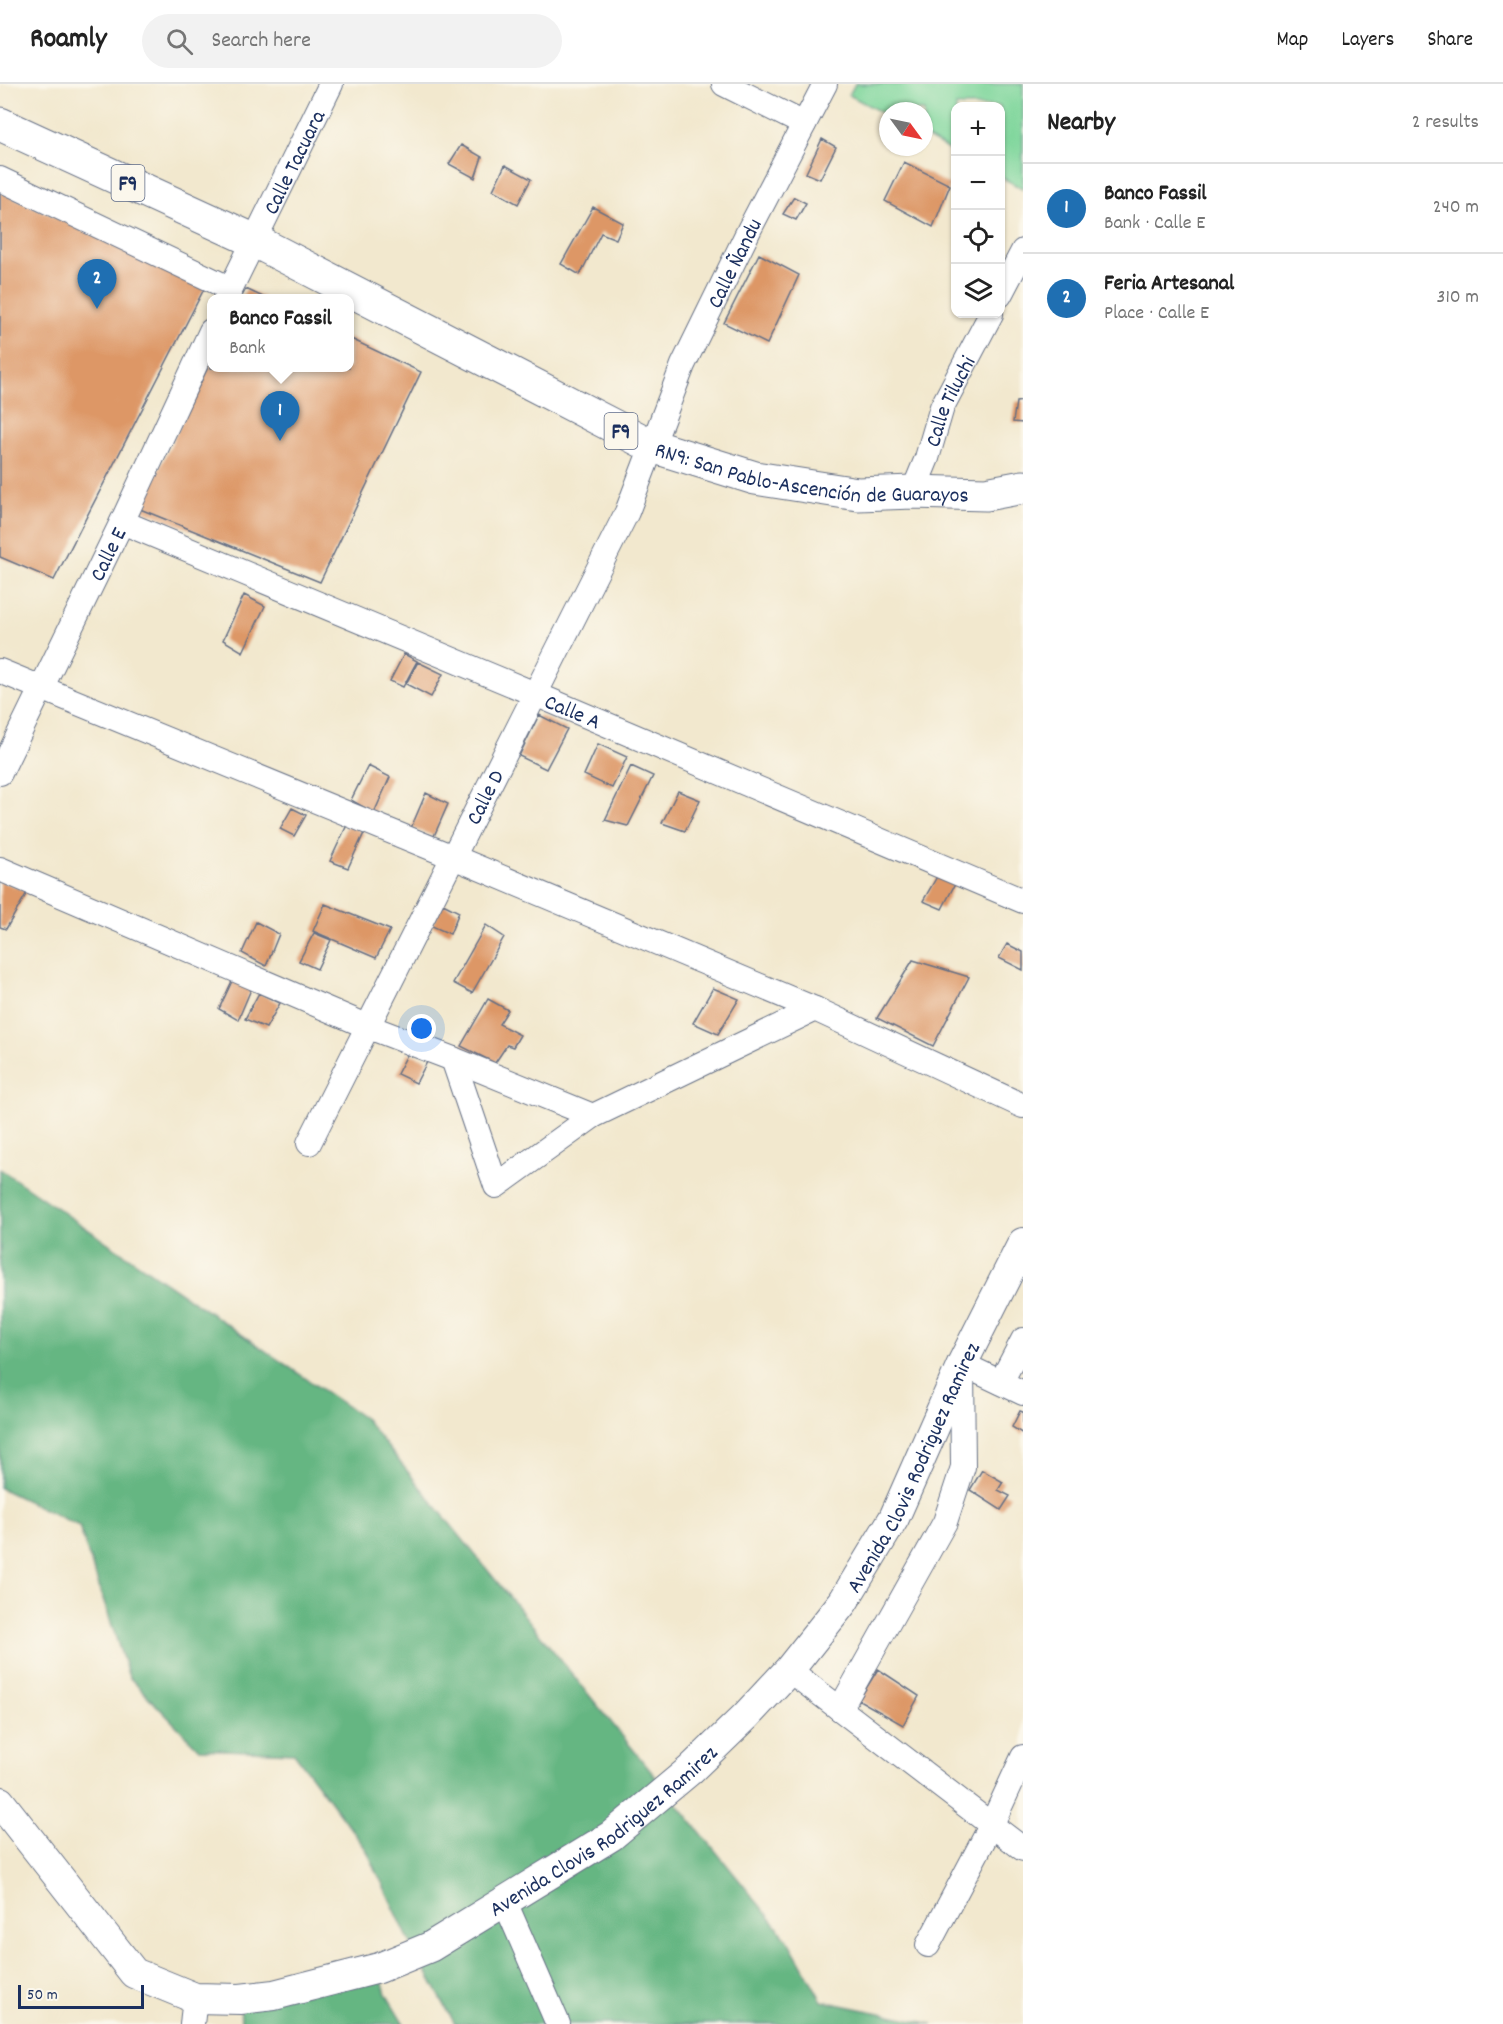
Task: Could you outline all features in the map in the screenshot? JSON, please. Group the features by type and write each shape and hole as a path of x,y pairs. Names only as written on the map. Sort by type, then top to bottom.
{"highway":[{"name":"F9","path":"0,124 255,241"},
{"name":"RN9: San Pablo-Ascención de Guarayos","path":"255,241 652,446 755,478 858,494 913,492 986,494 1023,488"}],"main road":[{"name":"Avenida Clovis Rodriguez Ramirez","path":"0,1802 134,1973 193,2011 240,1999 274,1995 379,1968 430,1947 611,1836 690,1770 746,1716 789,1670 843,1602 894,1518 962,1364 1023,1243"}],"street":[{"name":"Calle Tacuara","path":"229,294 331,84"},
{"path":"724,84 804,124"},
{"name":"Calle Ñandu","path":"652,446 683,365 720,286 825,84"},
{"path":"0,179 229,294"},
{"path":"1005,285 1023,251"},
{"name":"Calle Tiluchi","path":"913,492 927,459 942,407 989,318"},
{"name":"Calle E","path":"0,773 207,341"},
{"name":"Calle D","path":"309,1143 627,512 652,446"},
{"name":"Calle A","path":"122,522 1023,901"},
{"path":"0,671 816,1009 1023,1106"},
{"path":"0,869 369,1027 593,1116"},
{"path":"453,1059 496,1186 593,1116 816,1009"},
{"path":"1001,1382 1023,1340"},
{"path":"840,1709 945,1522 963,1467 962,1364 1023,1393"},
{"path":"789,1670 1023,1849"},
{"path":"928,1945 991,1826 1023,1757"},
{"path":"505,1902 558,2024"}],"green space":[{"path":"855,84 1023,84 1023,189 1005,179 1005,102 951,102 951,151 933,141 933,102 879,102 879,111 849,95"},
{"path":"0,1169 365,1419 787,1939 822,2001 933,2024 455,2024 409,1940 366,1849 294,1753 199,1749 129,1677 79,1526 0,1488"},
{"path":"379,1968 386,1994 404,2024 241,2024 240,1999"}],"building":[{"path":"822,139 836,147 820,179 806,173"},
{"path":"461,145 482,157 475,178 449,164"},
{"path":"904,162 950,185 933,227 885,201"},
{"path":"505,165 531,179 518,204 493,190"},
{"path":"0,191 205,287 54,580 0,557"},
{"path":"794,197 806,203 796,220 783,214"},
{"path":"593,207 623,223 616,239 601,233 580,275 561,264"},
{"path":"759,254 799,275 767,344 724,323"},
{"path":"246,289 257,294 243,294"},
{"path":"354,340 421,372 320,582 140,509 207,369 207,372 354,372"},
{"path":"1023,401 1023,423 1013,422 1016,402"},
{"path":"244,595 265,606 243,652 223,640"},
{"path":"404,654 417,661 403,687 390,681"},
{"path":"418,662 443,674 431,697 406,684"},
{"path":"539,715 567,729 546,769 519,756"},
{"path":"598,744 627,757 612,788 584,775"},
{"path":"368,766 390,777 374,813 351,800"},
{"path":"631,766 653,776 628,826 605,820"},
{"path":"678,791 700,800 685,831 662,823"},
{"path":"426,793 448,804 434,836 411,828"},
{"path":"292,808 306,815 294,836 280,829"},
{"path":"347,825 364,833 348,868 330,861"},
{"path":"938,875 955,884 942,909 923,901"},
{"path":"0,881 28,891 6,929 0,927"},
{"path":"325,904 390,930 376,958 313,931"},
{"path":"443,904 459,912 450,934 432,926"},
{"path":"256,922 279,934 266,966 242,953"},
{"path":"486,925 504,937 472,993 453,983"},
{"path":"314,933 331,940 317,969 299,961"},
{"path":"1007,944 1023,952 1023,970 999,958"},
{"path":"913,960 969,977 933,1046 877,1018"},
{"path":"233,979 252,987 238,1020 219,1009"},
{"path":"713,988 739,999 718,1034 693,1023"},
{"path":"259,993 280,1003 266,1028 245,1019"},
{"path":"488,999 508,1010 499,1024 520,1035 513,1047 507,1045 495,1063 461,1046"},
{"path":"408,1053 428,1060 416,1083 397,1074"},
{"path":"1020,1411 1023,1412 1023,1434 1012,1427"},
{"path":"982,1470 1003,1482 998,1490 1010,1496 1001,1510 970,1490"},
{"path":"878,1669 919,1696 903,1725 859,1700"}],"place":[{"name":"Feria Artesanal","path":"97,309"},
{"name":"Banco Fassil","path":"280,441"}]}
